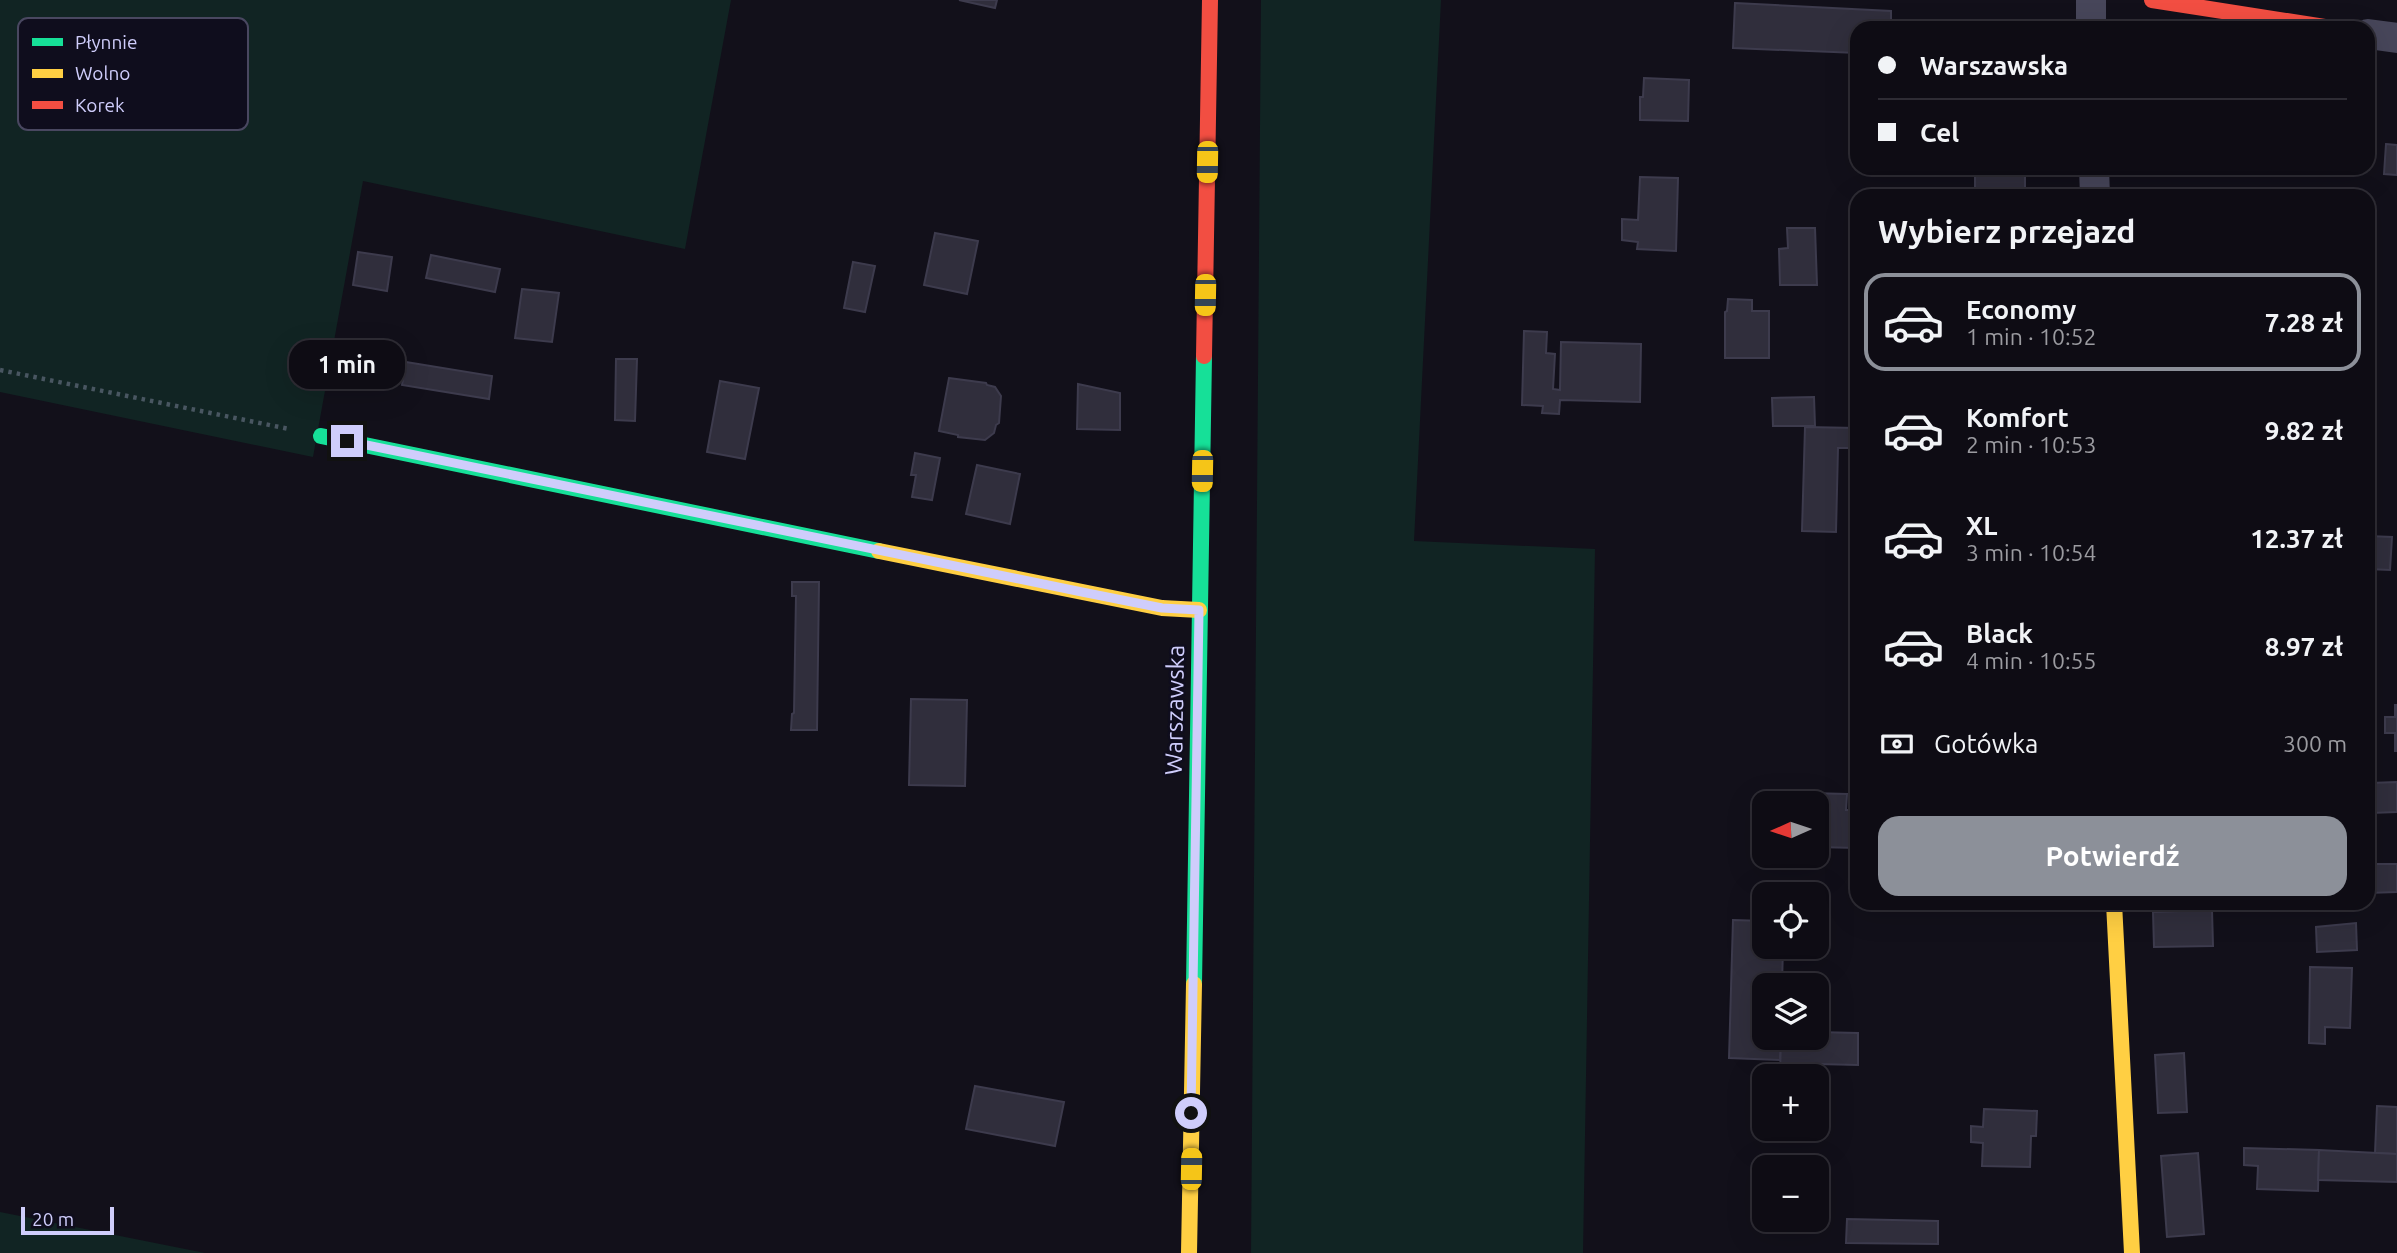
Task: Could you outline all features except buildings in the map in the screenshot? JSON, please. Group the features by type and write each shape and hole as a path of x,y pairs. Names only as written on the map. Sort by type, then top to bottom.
{"street":[{"name":"Warszawska","path":"1189,1253 1210,0"},
{"path":"2091,0 2091,21"},
{"path":"2152,0 2286,21"},
{"path":"2375,35 2397,38"},
{"path":"321,436 1162,608 1199,610"},
{"path":"2114,910 2133,1253"}],"path":[{"path":"0,370 321,436"}],"green space":[{"path":"0,0 731,0 685,249 363,181 313,457 0,392"},
{"path":"1261,0 1441,0 1414,541 1595,549 1583,1253 1251,1253"},
{"path":"0,1212 205,1253 0,1253"}],"traffic: fast":[{"path":"1194,984 1204,356"},
{"path":"321,436 879,551"}],"traffic: slow":[{"path":"879,551 1162,608 1199,610"},
{"path":"2114,910 2132,1253"},
{"path":"1189,1253 1194,984"}],"traffic: jam":[{"path":"1204,356 1210,0"},
{"path":"2152,0 2286,21"}],"route":[{"path":"347,441 1162,608 1199,610 1191,1113"}]}
